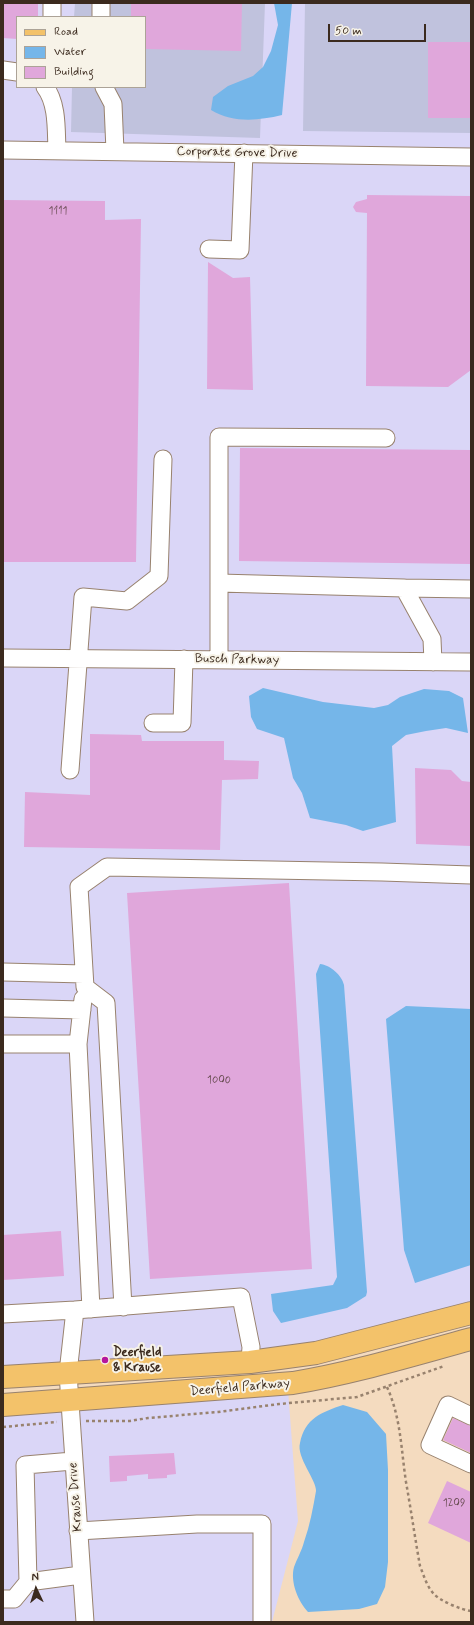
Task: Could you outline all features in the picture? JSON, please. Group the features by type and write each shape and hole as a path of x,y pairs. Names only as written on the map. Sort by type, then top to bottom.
{"main road":[{"name":"Deerfield Parkway","path":"3,1377 250,1362 316,1352 471,1313"},
{"name":"Deerfield Parkway","path":"3,1404 293,1383 338,1375 392,1362 471,1339"}],"street":[{"path":"52,3 52,16"},
{"path":"101,3 101,16"},
{"path":"3,70 16,72"},
{"path":"46,88 55,119 57,151"},
{"path":"105,88 113,104 115,151"},
{"name":"Corporate Grove Drive","path":"3,150 471,157"},
{"path":"209,249 240,250 244,153"},
{"path":"219,660 219,437 386,438"},
{"path":"70,770 80,659 83,597 127,601 160,576 163,460"},
{"path":"219,583 471,589"},
{"path":"404,588 432,639 433,662"},
{"name":"Busch Parkway","path":"3,658 471,662"},
{"path":"153,723 182,722 184,659"},
{"name":"Krause Drive","path":"85,1622 68,1373 83,1310 78,1044 85,980 79,887 107,867 374,871 471,875"},
{"path":"3,972 85,980 106,1003 123,1306"},
{"path":"3,1008 82,1010"},
{"path":"3,1044 78,1044"},
{"path":"3,1314 83,1310 241,1297 251,1348 250,1362"},
{"path":"471,1416 448,1405 430,1445 471,1464"},
{"path":"3,1599 14,1599 28,1582 24,1465 73,1461"},
{"path":"78,1531 197,1524 262,1524 262,1622"},
{"path":"28,1582 82,1575"}],"path":[{"path":"387,1387 394,1401 401,1431 406,1482 420,1566 425,1579 435,1595 463,1610 471,1612"}],"shaded area":[{"path":"3,3 471,3 471,1303 310,1346 147,1361 3,1368"},
{"path":"75,3 265,3 260,138 71,132 72,88 146,88 146,16 74,16"},
{"path":"305,3 471,3 471,133 303,131"},
{"path":"288,1390 298,1521 272,1622 3,1622 3,1413"}],"water":[{"path":"274,3 292,3 282,115 263,119 245,120 228,117 211,110 213,97 228,86 253,76 263,67 271,51 278,25"},
{"path":"263,688 323,702 374,708 388,705 400,697 424,689 449,691 463,698 468,733 446,728 426,731 406,735 392,746 396,822 363,831 346,825 310,818 302,793 293,778 284,738 257,729 251,717 249,696"},
{"path":"320,964 328,966 335,971 343,981 344,985 367,1292 366,1296 347,1308 281,1323 273,1311 271,1294 333,1285 337,1277 316,974"},
{"path":"406,1006 471,1009 471,1265 415,1283 404,1250 386,1019"},
{"path":"343,1405 367,1412 386,1434 388,1470 388,1562 385,1587 377,1604 359,1609 308,1612 298,1597 294,1585 293,1573 308,1529 316,1491 301,1455 300,1443 302,1434 310,1422 328,1410"}],"building":[{"path":"3,3 38,3 38,16 16,16 16,39 3,38"},
{"path":"131,3 242,3 241,51 146,49 146,16 131,16"},
{"path":"428,42 471,42 471,118 428,118"},
{"path":"367,195 471,196 471,370 448,387 366,386 367,213 356,212 353,207 356,202 367,199"},
{"path":"3,200 105,201 105,220 141,219 136,562 3,562"},
{"path":"208,262 233,278 250,277 253,390 207,389"},
{"path":"240,448 471,450 471,564 239,561"},
{"path":"90,734 141,735 142,741 224,741 224,760 259,761 258,779 222,780 220,850 24,847 25,792 90,795"},
{"path":"415,768 451,770 462,781 471,782 471,846 416,844"},
{"path":"289,883 312,1269 150,1279 127,893"},
{"path":"61,1231 64,1276 3,1280 3,1235"},
{"path":"453,1418 471,1426 471,1453 443,1440"},
{"path":"174,1453 176,1474 167,1475 167,1478 148,1479 148,1474 127,1476 127,1481 110,1482 109,1456"},
{"path":"447,1481 471,1492 471,1543 428,1523"}],"place":[{"name":"Deerfield & Krause","path":"105,1360"}]}
